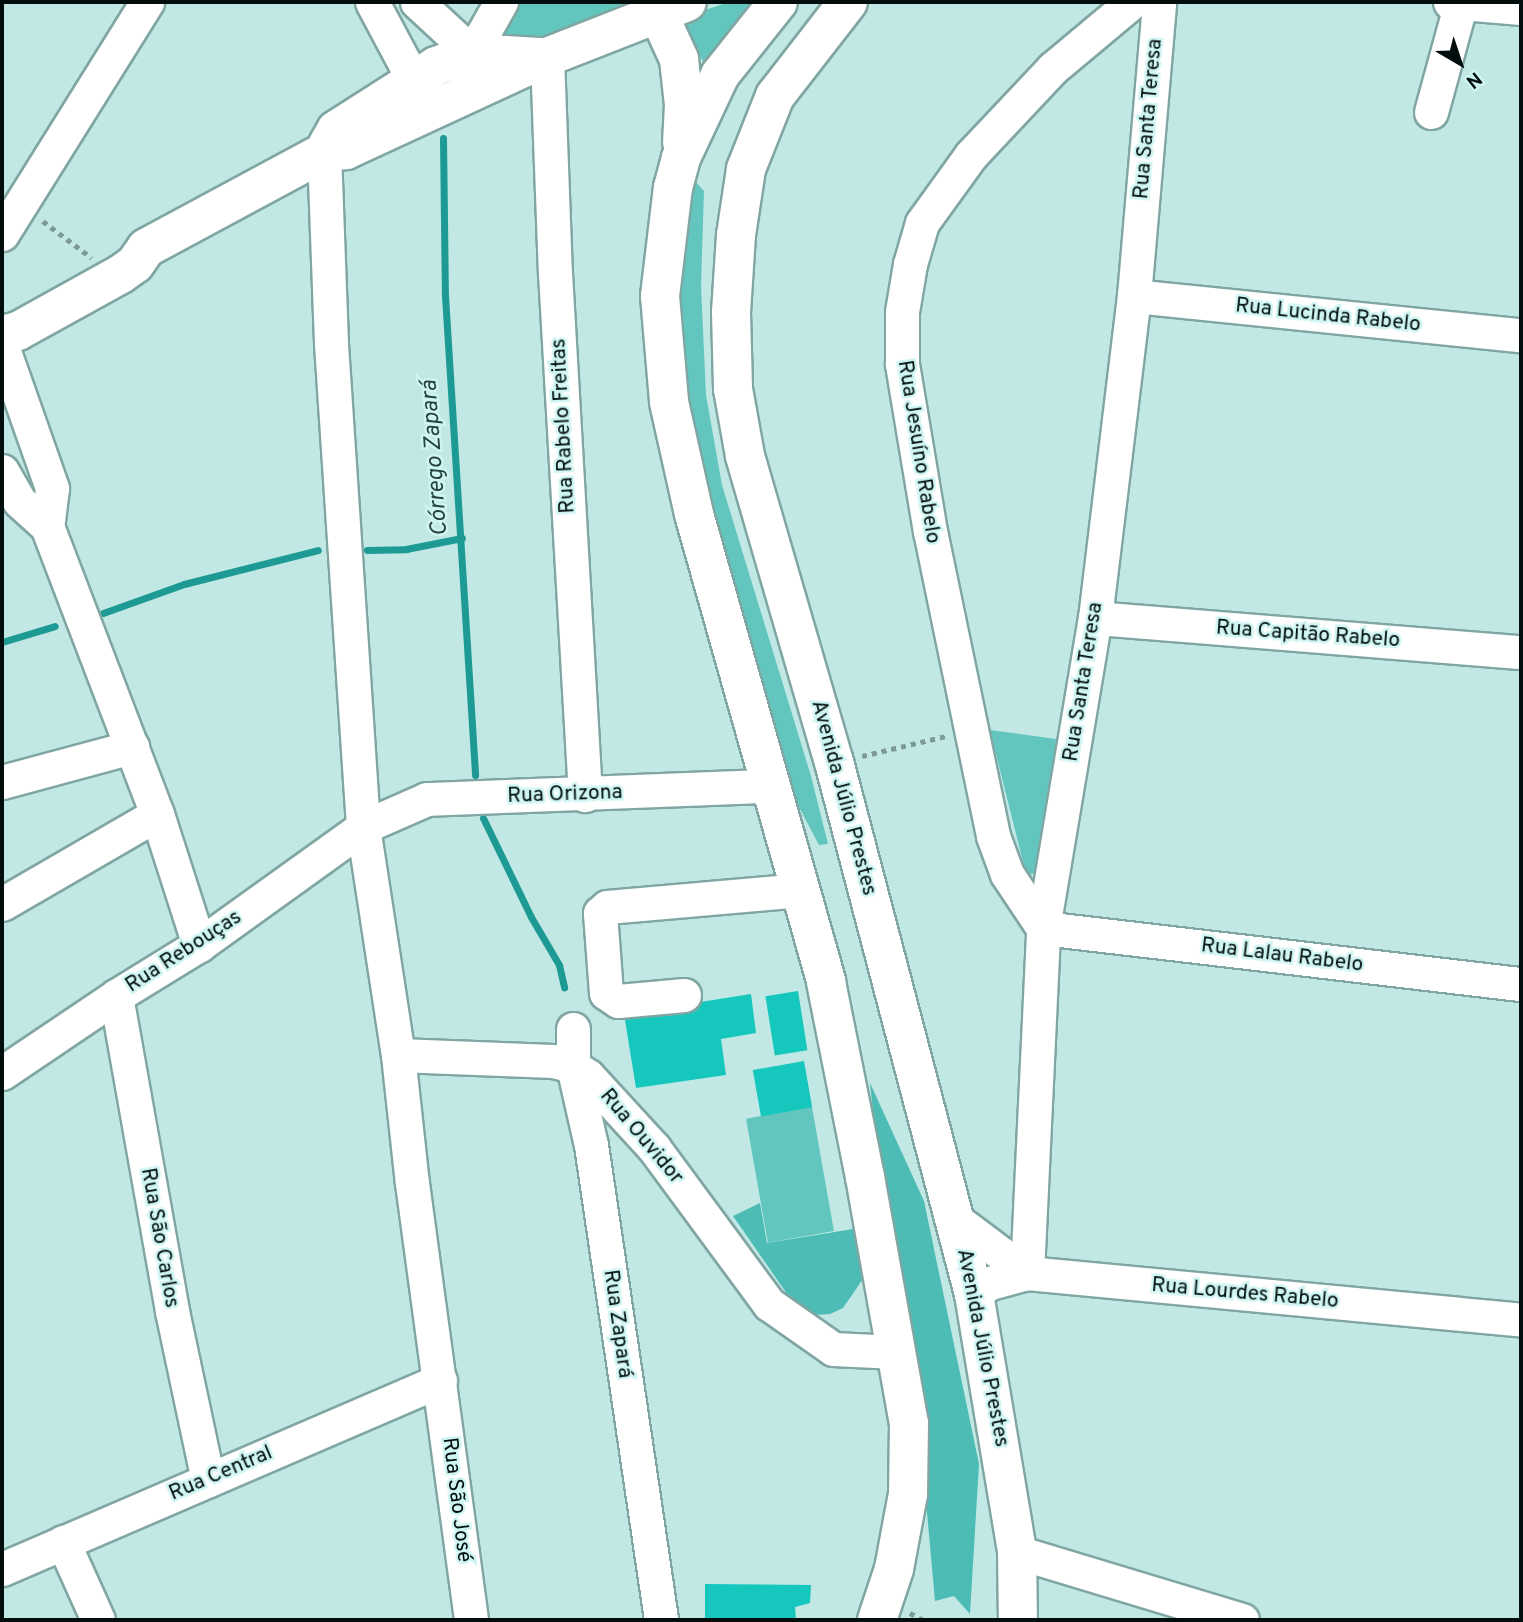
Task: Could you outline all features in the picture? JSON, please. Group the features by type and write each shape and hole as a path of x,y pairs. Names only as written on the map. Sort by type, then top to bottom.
{"main road":[{"path":"778,2 720,75 681,158 673,187 660,296 669,402 694,514 773,786 826,982 909,1423 908,1494 894,1569 877,1620"},
{"name":"Avenida Júlio Prestes","path":"848,2 775,96 747,169 736,235 731,312 733,389 745,456 834,762 974,1294 1017,1552 1018,1620"},
{"path":"2,335 18,331 121,274 135,264 146,248 324,152 346,150 436,94 547,57 653,9 679,59 684,105 681,158"},
{"path":"436,94 472,53 547,57"},
{"path":"2,309 125,244 146,248"}],"street":[{"path":"2,234 147,2"},
{"path":"436,94 378,13 416,2 472,53 501,2"},
{"name":"Rua Jesuíno Rabelo","path":"1043,928 1007,874 993,836 930,531 902,364 902,312 910,264 922,223 971,155 1053,68 1132,2"},
{"name":"Rua Santa Teresa","path":"1027,1273 1043,928 1095,618 1134,296 1159,2"},
{"path":"1450,2 1521,8"},
{"path":"1431,112 1461,2"},
{"name":"Rua Rabelo Freitas","path":"547,57 555,273 585,795"},
{"name":"Rua São José","path":"324,152 331,344 363,827 398,1055 412,1183 471,1620"},
{"name":"Rua Lucinda Rabelo","path":"1134,296 1521,335"},
{"path":"2,346 52,488 47,526 157,814 199,945"},
{"path":"2,471 10,503 47,526"},
{"path":"10,503 52,488"},
{"name":"Rua Capitão Rabelo","path":"1095,618 1521,652"},
{"path":"2,782 132,747"},
{"name":"Rua Orizona","path":"363,827 427,799 773,786"},
{"path":"2,904 157,814"},
{"name":"Rua Rebouças","path":"2,1073 116,996 199,945 363,827"},
{"path":"684,995 618,1001 606,993 600,913 607,907 801,890"},
{"name":"Rua Lalau Rabelo","path":"1043,928 1521,984"},
{"name":"Rua São Carlos","path":"116,996 172,1311 208,1480"},
{"name":"Rua Zapará","path":"573,1029 573,1066 591,1145 661,1620"},
{"path":"398,1055 553,1061 573,1066"},
{"name":"Rua Ouvidor","path":"573,1066 588,1076 654,1148 769,1304 820,1342 857,1335 893,1336"},
{"path":"956,1219 1027,1273"},
{"name":"Rua Lourdes Rabelo","path":"974,1294 998,1280 1027,1273 1521,1320"},
{"name":"Rua Central","path":"2,1569 440,1380"},
{"path":"63,1542 98,1620"},
{"path":"1017,1552 1242,1620"}],"path":[{"path":"20,204 95,261"},
{"path":"834,762 970,730"}],"shaded area":[{"path":"505,2 621,2 625,15 542,55 482,40"},
{"path":"729,2 759,2 713,71 667,23"},
{"path":"682,179 695,181 704,191 701,286 706,395 722,485 811,776 828,844 819,845 790,790 729,594 667,302"},
{"path":"990,730 1056,739 1039,873 1030,874 1024,866"},
{"path":"870,1083 924,1201 979,1464 970,1614 954,1596 935,1601 918,1413 884,1214"},
{"path":"812,1107 834,1231 768,1243 746,1119"},
{"path":"760,1203 767,1243 859,1228 865,1276 843,1308 830,1314 815,1315 792,1301 733,1216"}],"building":[{"path":"798,991 807,1050 775,1055 765,996"},
{"path":"751,994 756,1033 721,1039 726,1075 636,1088 624,1014"},
{"path":"804,1061 812,1107 761,1116 753,1070"},
{"path":"705,1584 811,1585 810,1603 795,1607 796,1620 705,1620"}],"waterway":[{"name":"Córrego Zapará","path":"443,138 445,296 475,775"},
{"path":"367,550 406,549 462,538"},
{"path":"103,613 184,584 318,550"},
{"path":"2,642 55,626"},
{"name":"Córrego Zapará","path":"483,818 531,917 559,965 564,987"}]}
